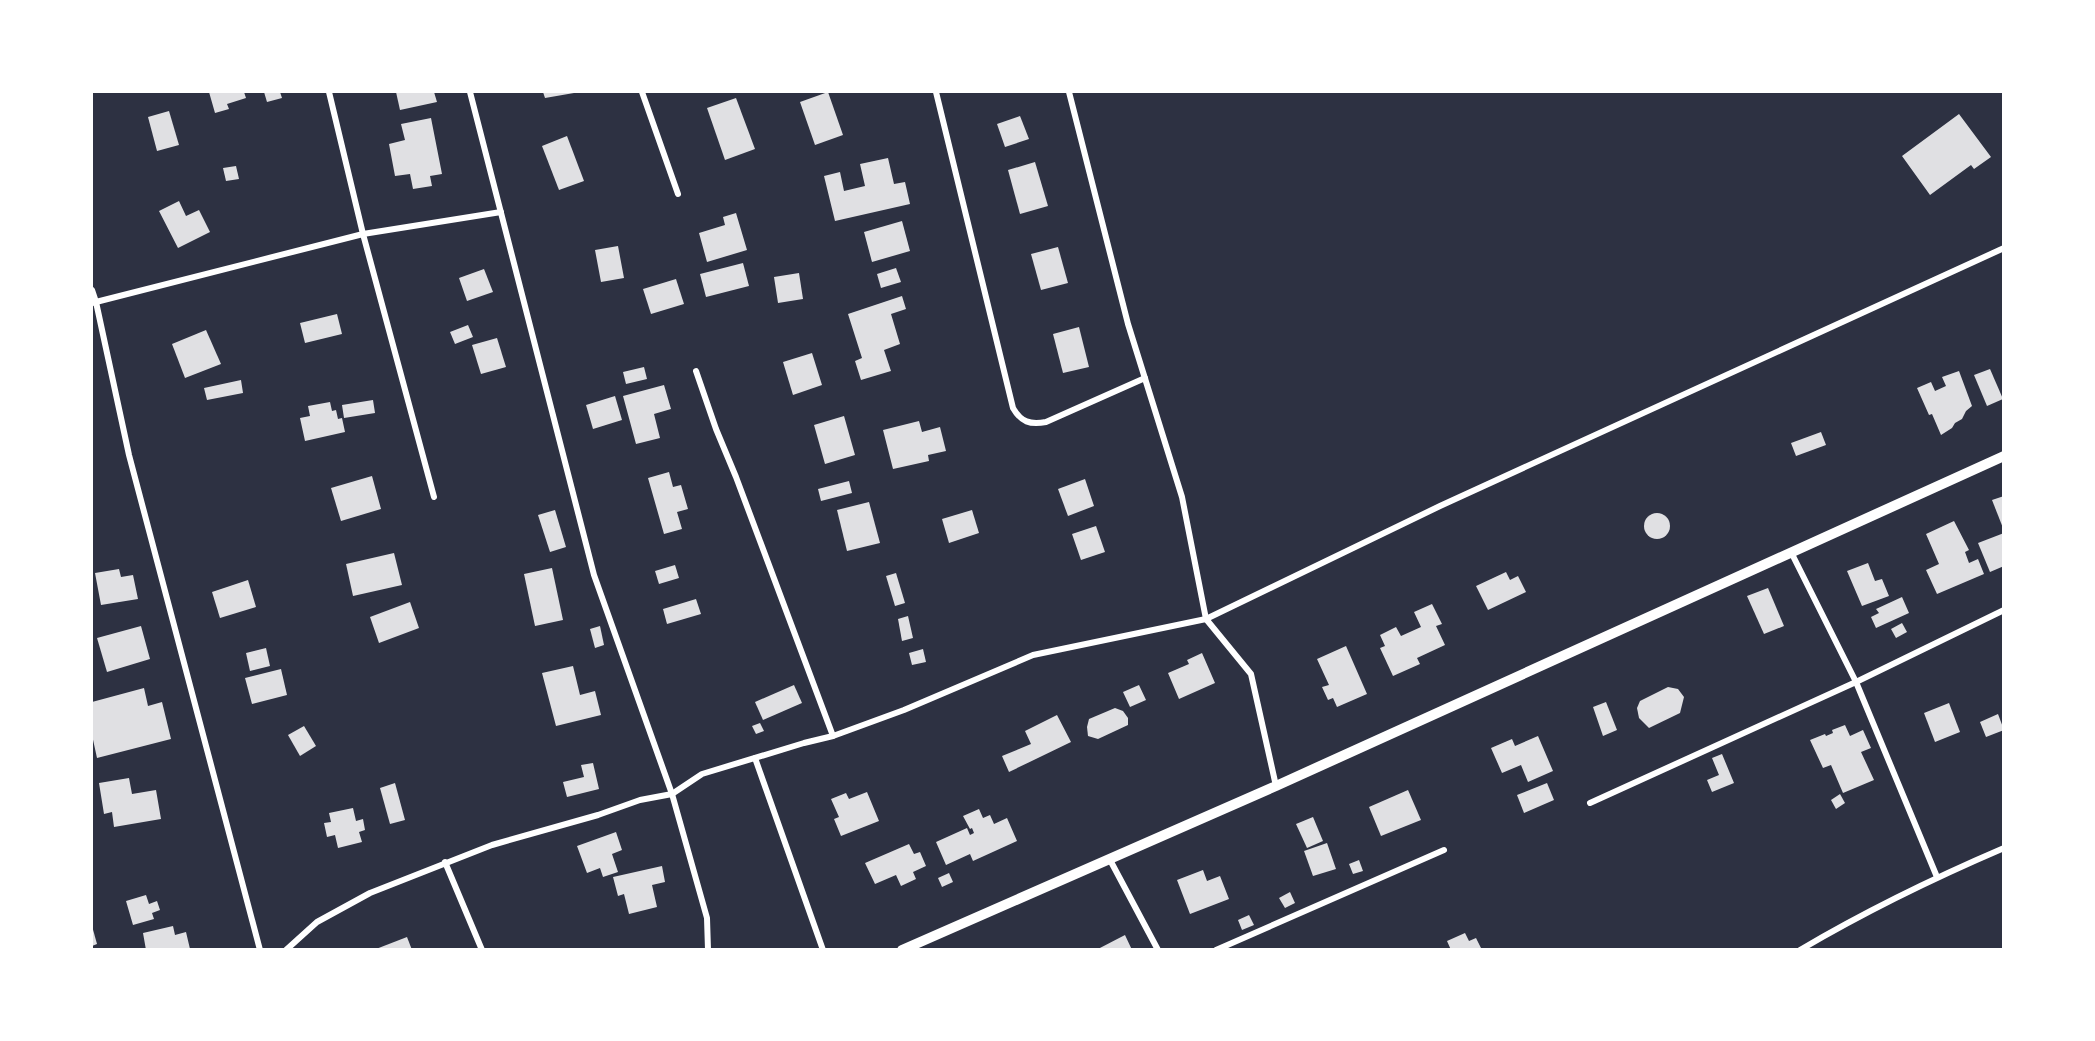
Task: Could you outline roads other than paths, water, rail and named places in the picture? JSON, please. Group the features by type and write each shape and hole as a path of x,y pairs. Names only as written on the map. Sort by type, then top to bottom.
{"street":[{"path":"329,92 363,234 434,497"},
{"path":"470,92 594,576 672,794 706,918 708,950"},
{"path":"642,92 678,194"},
{"path":"936,92 1013,408 1019,419 1032,425 1046,422 1145,378"},
{"path":"1069,92 1128,324 1182,498 1206,619 1251,674 1276,786"},
{"path":"94,303 363,234 501,212"},
{"path":"286,950 317,922 370,893 492,845 598,815 640,800 672,794 702,774 833,736 904,710 1033,655 1206,619 1440,506 2004,248"},
{"path":"92,290 129,454 260,950"},
{"path":"696,370 716,429 833,736"},
{"path":"902,950 1276,786 2004,456"},
{"path":"1791,551 1856,682 1937,877"},
{"path":"1590,803 1856,682 2004,610"},
{"path":"755,758 823,950"},
{"path":"1800,950 1851,920 1937,877 2004,848"},
{"path":"1216,950 1444,850"},
{"path":"1109,858 1158,950"},
{"path":"445,862 482,950"}]}
